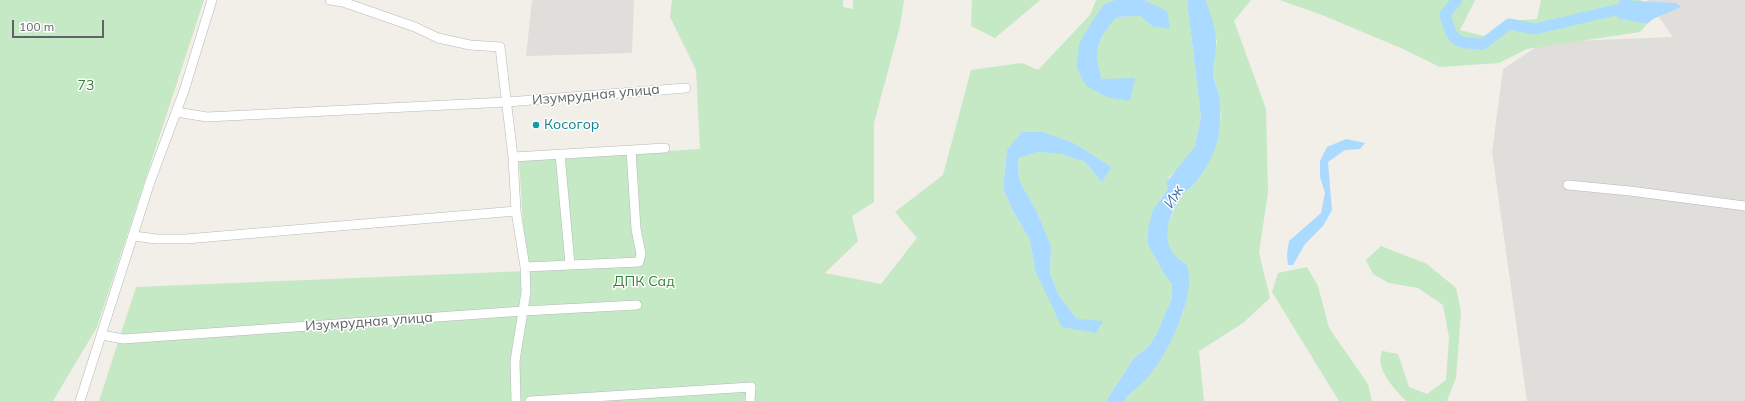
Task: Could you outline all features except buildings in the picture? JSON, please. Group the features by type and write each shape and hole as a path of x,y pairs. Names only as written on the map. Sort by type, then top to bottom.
{"street":[{"path":"80,401 134,236 150,182 184,91 212,0"},
{"path":"330,0 343,2 415,27 438,38 470,45 500,47 513,157 516,210 525,267 526,292 515,361 516,401"},
{"name":"Изумрудная улица","path":"176,112 207,117 507,102 686,88"},
{"path":"513,157 665,148"},
{"path":"525,267 639,262 641,254 636,229 631,150"},
{"path":"560,154 570,264"},
{"path":"1568,185 1643,192 1745,206"},
{"path":"134,236 156,239 186,239 516,210"},
{"name":"Изумрудная улица","path":"102,335 123,339 523,311 637,305"},
{"path":"530,401 751,387 750,401"}],"shaded area":[{"path":"532,0 634,0 632,53 526,56"},
{"path":"1647,0 1745,0 1745,401 1527,401 1492,152 1503,69 1544,42 1673,37"}],"green space":[{"name":"73","path":"0,0 204,0 97,327 53,401 0,401"},
{"name":"ДПК Сад","path":"672,0 843,0 843,7 853,9 853,0 904,0 900,26 874,123 874,202 852,216 858,241 825,273 881,284 917,238 895,212 943,175 971,70 1022,63 1038,70 1090,15 1096,0 1115,0 1104,4 1079,45 1102,79 1098,60 1099,45 1105,32 1117,17 1140,16 1152,26 1167,11 1145,0 1187,0 1201,117 1195,146 1178,169 1169,177 1168,189 1160,199 1148,245 1166,277 1172,284 1172,298 1157,333 1149,346 1134,358 1106,401 99,401 136,287 526,271 519,160 700,149 696,70 670,17","holes":["1043,132 1074,143 1112,167 1102,182 1085,162 1062,154 1038,152 1018,158 1019,180 1037,212 1051,246 1050,273 1058,294 1077,319 1035,270 1030,240 1013,211 1003,189 1007,150"]},
{"path":"972,0 1040,0 995,38 971,26"},
{"path":"1206,0 1251,0 1234,21 1266,109 1268,192 1259,253 1270,298 1243,323 1199,351 1204,401 1124,401 1176,328 1183,313 1189,277 1170,248 1166,237 1167,227 1179,198 1193,185 1218,138 1221,117 1219,96 1213,75 1213,62 1217,42"},
{"path":"1280,0 1475,0 1460,30 1488,37 1507,21 1537,19 1541,0 1642,0 1617,17 1647,24 1640,32 1527,49 1499,63 1440,67 1401,48 1322,15"},
{"path":"1381,246 1427,264 1456,288 1461,312 1456,378 1447,401 1406,401 1383,372 1381,365 1382,351 1398,354 1409,387 1427,394 1446,380 1449,337 1443,305 1418,288 1389,283 1373,274 1366,260"},
{"path":"1307,267 1318,286 1329,328 1368,384 1372,401 1339,401 1272,292 1278,273"}],"water":[{"path":"1115,0 1145,0 1167,11 1170,29 1152,26 1140,16 1117,17 1101,39 1098,60 1102,79 1135,78 1130,101 1107,97 1086,86 1077,68 1079,44 1104,4"},
{"name":"Иж","path":"1187,0 1206,0 1216,37 1213,75 1219,96 1220,106 1220,128 1211,157 1196,181 1179,199 1170,217 1168,226 1168,243 1178,258 1187,265 1189,289 1182,316 1176,330 1155,368 1124,401 1106,401 1134,358 1149,346 1157,333 1172,298 1172,284 1166,277 1148,245 1148,229 1153,210 1168,189 1166,183 1195,146 1201,117"},
{"path":"1620,0 1676,3 1681,7 1653,19 1647,24 1617,18"},
{"path":"1022,132 1043,132 1074,143 1112,167 1102,182 1085,162 1062,154 1038,152 1018,158 1019,180 1037,212 1051,246 1050,273 1058,294 1077,319 1103,321 1096,333 1062,327 1035,270 1030,240 1013,211 1003,189 1007,150"},
{"path":"1346,139 1365,143 1360,149 1345,150 1328,162 1332,210 1323,226 1305,244 1293,265 1288,265 1287,254 1289,241 1321,213 1325,193 1320,177 1320,161 1327,147"}],"waterway":[{"path":"1457,0 1445,14 1453,36 1456,39 1466,43 1483,44 1509,24 1535,29 1624,8 1625,0"}],"place":[{"name":"Косогор","path":"536,125"}]}
